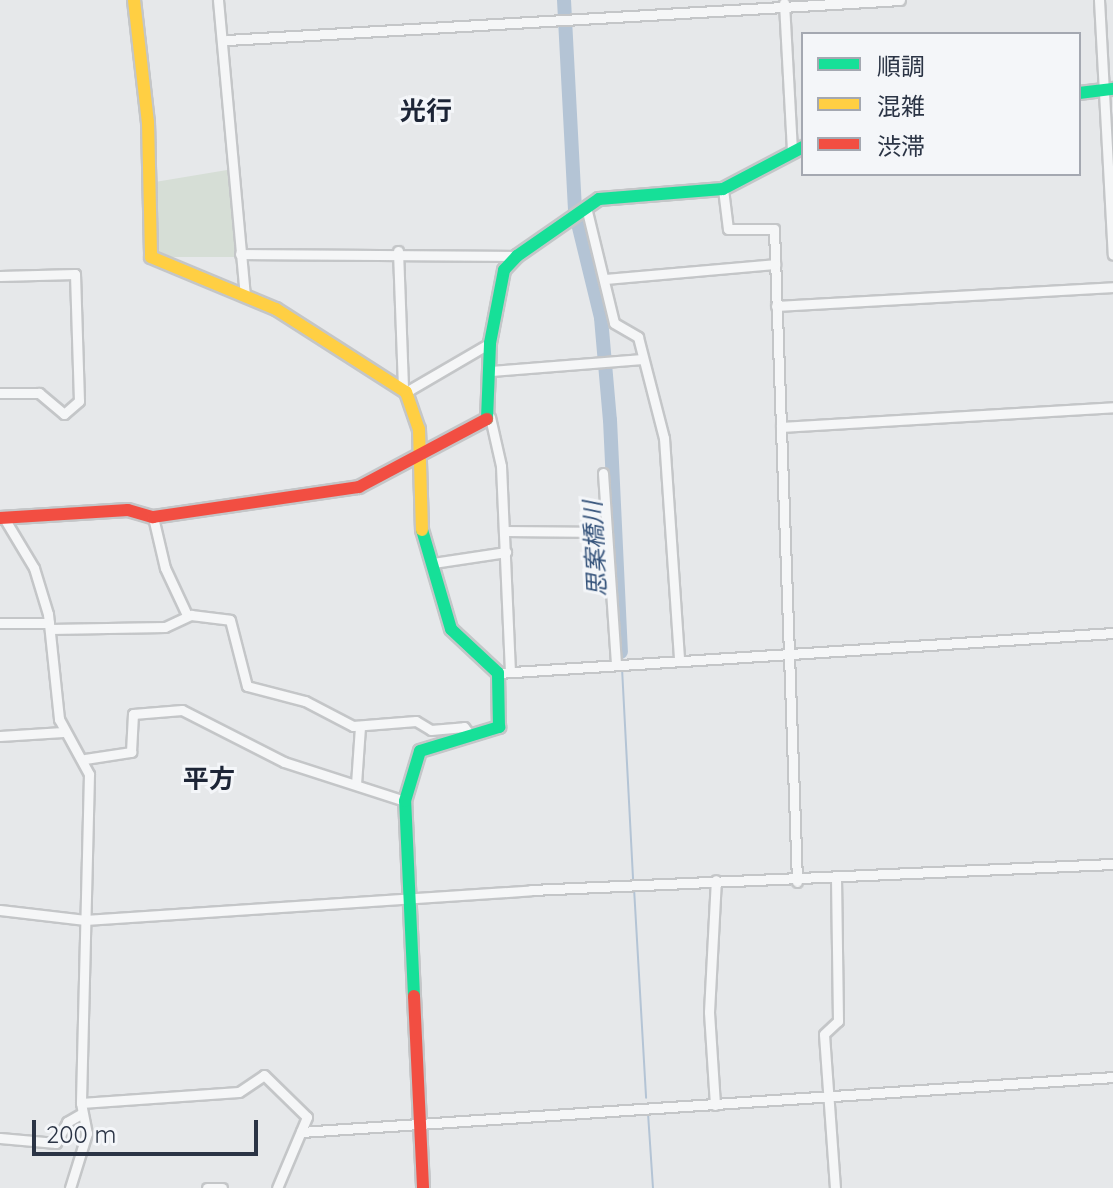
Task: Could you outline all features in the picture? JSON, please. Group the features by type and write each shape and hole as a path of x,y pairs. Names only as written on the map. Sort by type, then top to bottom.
{"street":[{"path":"134,0 149,138 148,251 245,294 404,391"},
{"path":"218,0 227,40 245,294"},
{"path":"227,40 558,21 784,3 900,0"},
{"path":"1099,0 1109,89 1113,255"},
{"path":"423,1188 405,801 414,758 499,727 504,672 506,552 499,435 490,417 490,343 504,270 517,256 568,218 619,193 723,189 797,149 784,3"},
{"path":"1081,93 1109,89"},
{"path":"723,189 728,229 774,229 797,882"},
{"path":"586,207 614,323 638,337 669,471 666,551 679,659"},
{"path":"240,254 398,251 517,256"},
{"path":"398,251 404,391 417,417 417,532 433,563 451,629 504,672 1113,633"},
{"path":"604,279 775,264"},
{"path":"0,276 75,274 79,401 64,414 39,393 0,393"},
{"path":"776,306 1113,287"},
{"path":"404,391 490,343"},
{"path":"491,371 612,364 643,359"},
{"path":"781,427 1113,407"},
{"path":"2,518 128,510 153,517 348,491 490,417"},
{"path":"603,473 620,664"},
{"path":"153,517 165,568 187,615"},
{"path":"2,518 28,553 50,626 63,732 85,759 81,1108 87,1133 70,1188"},
{"path":"505,531 607,532"},
{"path":"433,563 506,552"},
{"path":"0,623 165,627 187,615 234,623 243,684 360,727 416,721 431,730 464,727 471,736"},
{"path":"85,759 131,752 133,714 182,710 284,762 405,801"},
{"path":"356,784 360,727"},
{"path":"0,736 63,732"},
{"path":"0,910 85,920 716,880 797,882 1113,864"},
{"path":"715,1105 709,1012 716,880"},
{"path":"835,1188 824,1034 838,1021 836,880"},
{"path":"0,1138 56,1143 67,1122 81,1108 239,1092 264,1075 307,1117 277,1188"},
{"path":"301,1132 1113,1077"},
{"path":"207,1188 222,1188"}],"shaded area":[{"path":"233,169 237,257 156,257 155,182"}],"waterway":[{"name":"思案橋川","path":"564,0 575,211 601,318 610,420 621,652"},
{"name":"思案橋川","path":"621,652 621,661"},
{"name":"思案橋川","path":"622,668 633,881"},
{"name":"思案橋川","path":"634,888 646,1098"},
{"name":"思案橋川","path":"648,1113 653,1188"}],"traffic: fast":[{"path":"1081,93 1113,89"},
{"path":"487,419 490,343 504,270 517,256 599,199 723,189 801,148"},
{"path":"414,996 405,801 420,751 499,727 498,673 451,629 422,530"}],"traffic: slow":[{"path":"134,0 148,122 151,257 276,309 406,392 419,429 422,530"}],"traffic: jam":[{"path":"0,518 128,510 153,517 359,487 487,419"},
{"path":"414,996 423,1188"}],"district":[{"name":"光行","path":"426,111"},
{"name":"平方","path":"209,779"}]}
